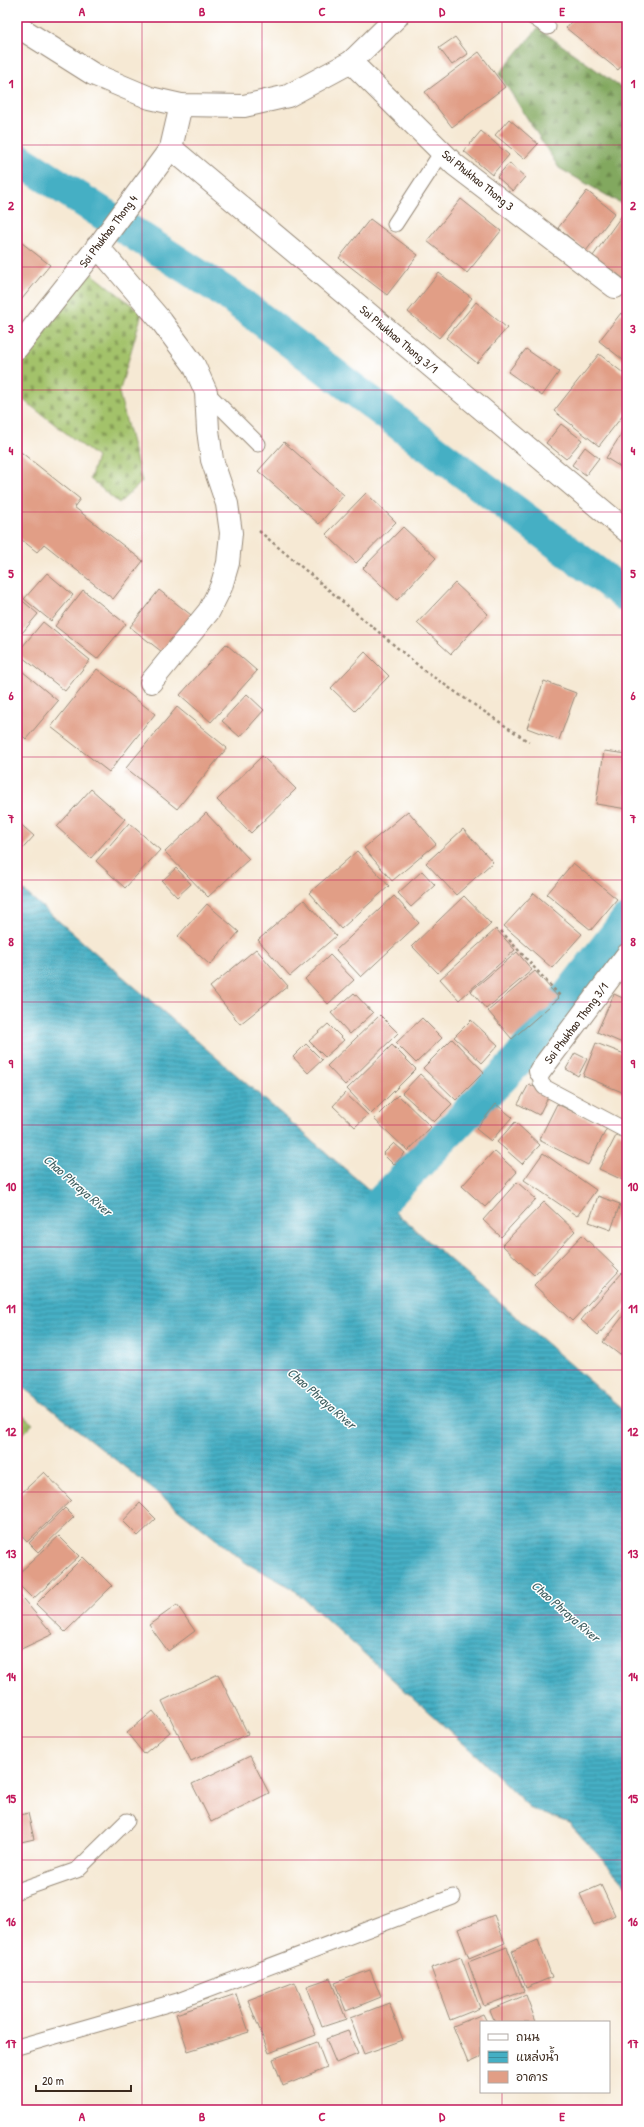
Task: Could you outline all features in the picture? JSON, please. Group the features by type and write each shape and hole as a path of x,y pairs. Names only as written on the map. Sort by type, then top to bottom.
{"street":[{"path":"17,26 93,74 150,98 181,105 244,106 288,96 351,62 397,17"},
{"name":"Soi Phukhao Thong 3","path":"351,62 461,169 615,287"},
{"name":"Soi Phukhao Thong 4","path":"17,348 100,244 171,148 181,105"},
{"name":"Soi Phukhao Thong 3/1","path":"171,148 627,531"},
{"path":"100,244 162,322 194,366 206,392 208,430 212,460 227,504 231,533 228,563 220,587 209,611 152,682"},
{"name":"Soi Phukhao Thong 3/1","path":"540,1071 627,955"}],"lane":[{"path":"533,17 548,27"},
{"path":"395,224 442,152"},
{"path":"206,392 258,444"},
{"path":"540,1071 541,1082 544,1087 627,1132"},
{"path":"17,1891 77,1870 127,1821"},
{"path":"17,2047 178,2001 453,1897"}],"path":[{"path":"227,504 426,672 529,742"},
{"path":"501,931 563,999"}],"green space":[{"path":"538,28 620,87 627,78 627,207 559,168 499,74"},
{"path":"91,273 142,313 119,393 142,482 119,503 90,479 97,457 17,395 17,363"},
{"path":"17,1411 33,1424 17,1440"}],"water":[{"name":"Chao Phraya River","path":"17,885 627,1413 627,1887 569,1823 531,1809 477,1756 292,1588 246,1563 17,1382"}],"building":[{"path":"575,17 616,17 627,26 627,59 618,70 566,28"},
{"path":"455,37 468,54 452,65 439,48"},
{"path":"479,52 505,87 452,127 425,92"},
{"path":"509,119 538,144 524,159 495,135"},
{"path":"481,131 509,155 492,175 464,151"},
{"path":"509,163 525,177 513,191 497,177"},
{"path":"587,191 615,213 586,251 558,228"},
{"path":"461,199 501,231 467,273 427,241"},
{"path":"622,215 627,219 627,281 593,256"},
{"path":"370,219 418,255 387,295 339,258"},
{"path":"17,239 50,265 17,305"},
{"path":"439,273 472,298 439,338 408,312"},
{"path":"476,302 507,328 477,363 446,338"},
{"path":"621,313 627,317 627,363 599,341"},
{"path":"526,349 559,372 542,396 508,372"},
{"path":"599,354 627,376 627,410 599,446 554,411"},
{"path":"561,424 582,440 566,459 546,443"},
{"path":"627,425 627,471 606,458"},
{"path":"284,442 344,495 319,524 258,471"},
{"path":"585,447 599,458 586,475 572,465"},
{"path":"17,449 80,499 74,507 143,561 113,599 44,544 37,552 17,536"},
{"path":"366,493 396,522 356,563 326,534"},
{"path":"403,527 436,558 397,600 363,568"},
{"path":"47,573 73,595 51,621 24,599"},
{"path":"455,583 488,614 451,654 417,623"},
{"path":"83,590 126,624 97,659 55,626"},
{"path":"159,590 195,618 166,655 130,627"},
{"path":"17,596 38,614 17,639"},
{"path":"43,622 90,660 65,691 17,653"},
{"path":"226,644 257,671 211,722 180,695"},
{"path":"365,652 389,676 355,711 331,688"},
{"path":"97,669 155,714 109,772 51,727"},
{"path":"22,671 58,701 26,739 17,731 17,677"},
{"path":"544,681 576,693 559,740 527,728"},
{"path":"247,694 264,710 240,737 222,721"},
{"path":"177,707 227,748 177,809 126,768"},
{"path":"604,751 627,754 627,809 596,804"},
{"path":"262,756 296,789 251,833 217,800"},
{"path":"91,789 125,819 91,858 57,827"},
{"path":"408,811 436,844 392,881 364,848"},
{"path":"206,813 249,859 208,897 165,852"},
{"path":"17,821 34,836 17,855"},
{"path":"129,823 160,850 125,888 96,861"},
{"path":"463,829 493,862 456,895 426,863"},
{"path":"357,851 389,886 341,929 309,893"},
{"path":"573,863 617,899 591,930 547,894"},
{"path":"176,868 191,884 177,897 162,881"},
{"path":"422,871 435,885 411,907 398,893"},
{"path":"534,893 582,934 552,968 504,926"},
{"path":"394,896 419,923 361,977 336,950"},
{"path":"464,896 491,924 438,973 412,946"},
{"path":"304,900 336,936 290,976 258,940"},
{"path":"207,904 239,932 210,965 178,936"},
{"path":"496,929 515,950 459,1000 440,979"},
{"path":"256,949 288,986 240,1024 210,987"},
{"path":"517,952 532,970 486,1009 471,991"},
{"path":"330,955 354,980 328,1004 305,979"},
{"path":"535,971 559,998 512,1039 488,1011"},
{"path":"354,993 373,1013 350,1034 331,1013"},
{"path":"614,994 627,1000 627,1045 597,1032"},
{"path":"380,1015 398,1033 345,1085 327,1066"},
{"path":"422,1018 442,1038 416,1063 396,1043"},
{"path":"471,1020 498,1045 482,1063 454,1037"},
{"path":"328,1024 344,1040 325,1057 309,1041"},
{"path":"452,1039 484,1072 456,1100 423,1068"},
{"path":"596,1043 627,1055 627,1094 583,1076"},
{"path":"306,1044 322,1060 308,1073 293,1057"},
{"path":"392,1045 416,1069 371,1114 347,1089"},
{"path":"575,1053 587,1059 578,1076 566,1069"},
{"path":"420,1074 452,1104 434,1122 402,1093"},
{"path":"529,1084 549,1095 539,1115 518,1104"},
{"path":"345,1093 368,1115 355,1127 333,1106"},
{"path":"398,1095 431,1127 408,1151 374,1119"},
{"path":"496,1104 512,1117 491,1141 476,1129"},
{"path":"557,1104 607,1128 588,1165 539,1140"},
{"path":"515,1122 540,1145 522,1164 497,1142"},
{"path":"618,1132 627,1137 627,1182 599,1169"},
{"path":"394,1143 405,1153 394,1165 383,1154"},
{"path":"494,1151 517,1172 485,1207 462,1186"},
{"path":"543,1153 596,1190 577,1216 524,1180"},
{"path":"517,1182 536,1199 501,1237 483,1220"},
{"path":"598,1196 620,1204 611,1230 589,1222"},
{"path":"544,1202 575,1231 534,1275 502,1245"},
{"path":"582,1235 619,1271 572,1321 534,1285"},
{"path":"622,1273 627,1277 627,1302 598,1335 581,1320"},
{"path":"627,1311 627,1346 620,1355 603,1342"},
{"path":"44,1472 71,1500 27,1542 17,1531 17,1497"},
{"path":"140,1503 156,1519 138,1536 123,1521"},
{"path":"65,1508 74,1517 38,1552 29,1543"},
{"path":"59,1536 79,1556 33,1599 17,1583 17,1575"},
{"path":"83,1557 112,1586 65,1632 36,1604"},
{"path":"17,1592 53,1634 17,1651"},
{"path":"177,1605 195,1631 168,1651 149,1625"},
{"path":"218,1674 248,1734 191,1761 162,1701"},
{"path":"153,1711 170,1732 144,1754 127,1733"},
{"path":"250,1756 269,1793 211,1822 192,1784"},
{"path":"28,1813 34,1839 17,1843 17,1816"},
{"path":"601,1885 615,1915 594,1925 580,1894"},
{"path":"494,1915 505,1943 469,1958 458,1929"},
{"path":"538,1940 552,1977 526,1988 512,1951"},
{"path":"507,1947 524,1991 484,2006 468,1962"},
{"path":"461,1957 480,2008 450,2020 431,1968"},
{"path":"370,1970 381,1997 346,2011 335,1983"},
{"path":"330,1978 346,2019 322,2027 307,1986"},
{"path":"295,1982 316,2035 269,2053 248,2000"},
{"path":"236,1994 249,2032 188,2051 176,2014"},
{"path":"526,1995 536,2021 495,2021 490,2010"},
{"path":"389,2003 403,2040 364,2054 350,2018"},
{"path":"483,2014 486,2021 480,2021 480,2057 468,2063 453,2026"},
{"path":"348,2031 358,2054 336,2063 326,2039"},
{"path":"317,2042 327,2068 283,2086 273,2059"}],"waterway":[{"path":"17,158 229,295 627,596"},
{"path":"351,1233 515,1064 627,920"}]}
